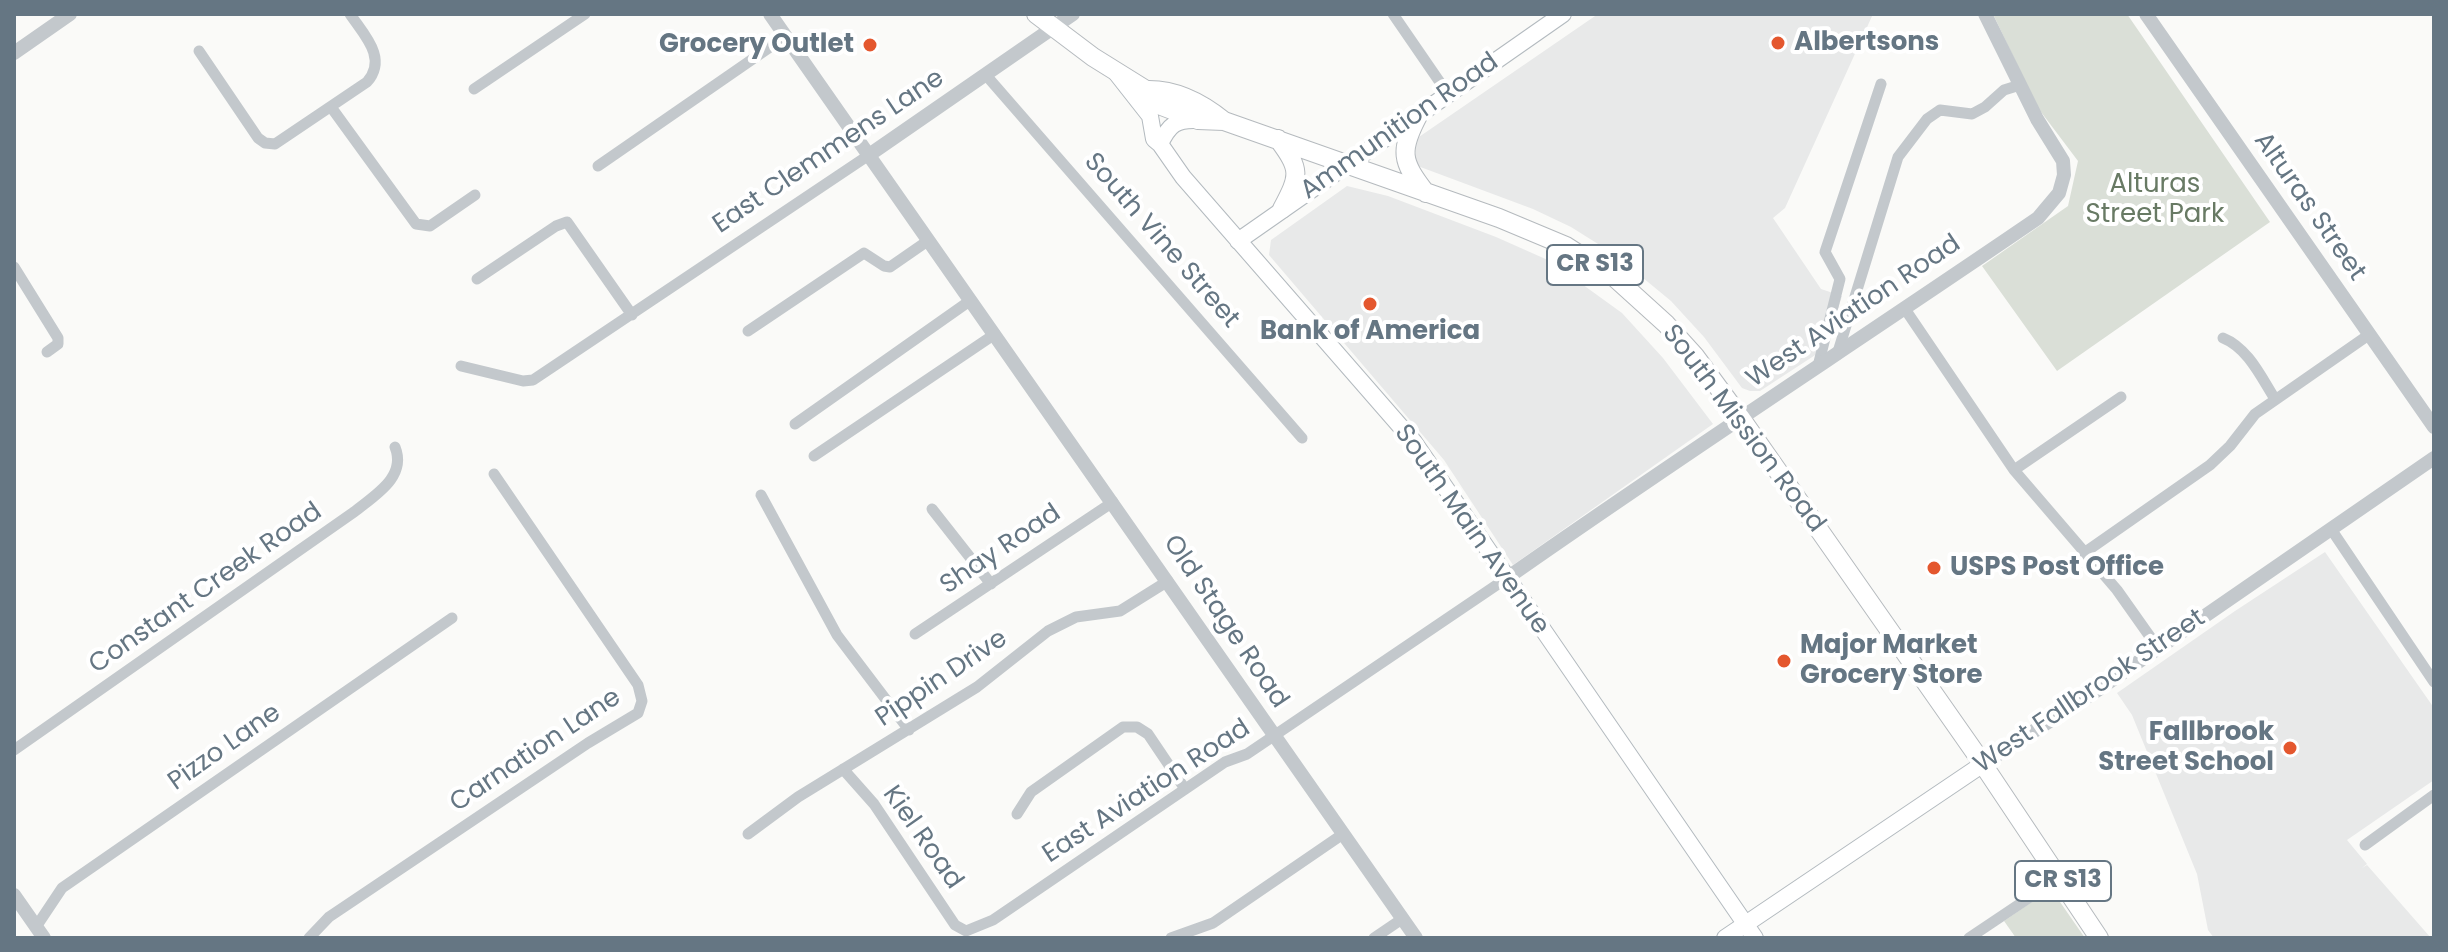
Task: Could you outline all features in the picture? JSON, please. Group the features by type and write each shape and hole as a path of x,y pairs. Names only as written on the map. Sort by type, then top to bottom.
{"main road":[{"name":"South Mission Road","path":"1036,14 1117,73 1146,90 1159,105 1198,120 1224,121 1278,139 1535,232 1566,246 1613,276 1685,345 1740,417 1983,764 2099,938"},
{"name":"Ammunition Road","path":"1238,241 1563,14"},
{"name":"South Main Avenue","path":"1117,73 1150,116 1154,139 1183,177 1414,442 1750,931"},
{"name":"South Mission Road","path":"1146,90 1163,90 1205,106 1224,121"},
{"path":"1419,114 1403,148 1413,176 1426,193"},
{"path":"1160,144 1166,128 1173,123 1198,120"},
{"path":"1278,139 1294,161 1297,171 1297,179 1282,209"},
{"name":"West Fallbrook Street","path":"1725,938 1750,931 1983,764"}],"street":[{"path":"14,53 70,14"},
{"path":"199,51 258,138 265,143 278,143 367,82 375,70 373,49 350,14"},
{"path":"474,89 585,14"},
{"name":"Old Stage Road","path":"770,14 1416,938"},
{"name":"East Clemmens Lane","path":"632,315 1073,14"},
{"path":"1393,14 1448,94"},
{"name":"West Aviation Road","path":"1507,578 1740,417 2038,218 2059,193 2064,175 2063,161 2037,119 1985,14"},
{"name":"Alturas Street","path":"2146,14 2434,427"},
{"path":"598,166 786,36"},
{"name":"South Vine Street","path":"985,74 1302,438"},
{"path":"1818,366 1840,279 1825,252 1881,84"},
{"path":"1837,355 1898,157 1927,119 1940,110 1972,114 2004,90 2020,85"},
{"path":"331,107 420,226 430,226 475,195"},
{"path":"461,366 523,381 533,380 632,315 567,222 556,226 477,279"},
{"path":"748,331 864,253 890,267 929,240"},
{"path":"14,267 58,338 58,344 47,352"},
{"path":"795,424 971,300"},
{"path":"1905,309 2014,470 2117,590 2158,648"},
{"path":"814,456 995,334"},
{"path":"2084,553 2210,465 2230,446 2255,414 2370,334"},
{"path":"2223,338 2243,350 2275,399"},
{"path":"2014,470 2121,397"},
{"name":"Constant Creek Road","path":"14,750 354,512 393,478 399,464 395,447"},
{"name":"West Fallbrook Street","path":"1983,764 2434,458"},
{"name":"Carnation Lane","path":"309,938 329,917 588,743 638,713 642,701 638,685 494,474"},
{"path":"761,495 837,635 909,730"},
{"name":"Shay Road","path":"915,634 1113,502"},
{"path":"932,509 991,584"},
{"path":"2331,529 2434,682"},
{"name":"East Aviation Road","path":"966,931 993,920 1225,762 1247,754 1507,578"},
{"name":"Pippin Drive","path":"748,834 798,797 977,687 1048,631 1076,617 1120,611 1168,581"},
{"name":"Pizzo Lane","path":"40,933 62,888 452,618"},
{"path":"1017,814 1031,792 1123,727 1137,727 1148,734 1185,789"},
{"name":"Kiel Road","path":"843,769 874,804 955,925 966,931"},
{"path":"2365,845 2434,795"},
{"path":"1171,938 1213,923 1343,834"},
{"path":"1969,938 2060,877"},
{"path":"17,905 40,933"},
{"path":"1374,938 1402,919"}],"shaded area":[{"path":"1598,14 1873,14 1785,208 1773,218 1821,289 1842,296 1826,348 1760,391 1742,388 1704,337 1671,301 1614,254 1571,227 1533,209 1415,165 1416,139"},
{"path":"1347,186 1388,196 1550,261 1622,313 1663,358 1713,424 1513,565 1444,460 1269,255 1271,240"},
{"name":"Fallbrook Street School","path":"2325,552 2434,708 2434,780 2347,840 2367,864 2362,868 2367,865 2431,938 2214,938 2208,930 2197,874 2132,715 2117,693"}],"green space":[{"name":"Alturas Street Park","path":"1993,14 2127,14 2270,222 2057,371 1982,266 2068,206 2078,161 2038,108"},
{"path":"2051,889 2085,938 2016,938 2004,921"}],"place":[{"name":"Albertsons","path":"1778,43"},
{"name":"Grocery Outlet","path":"870,45"},
{"name":"Bank of America","path":"1370,304"},
{"name":"USPS Post Office","path":"1934,568"},
{"name":"Major Market Grocery Store","path":"1784,661"},
{"name":"Fallbrook Street School","path":"2290,748"}]}
